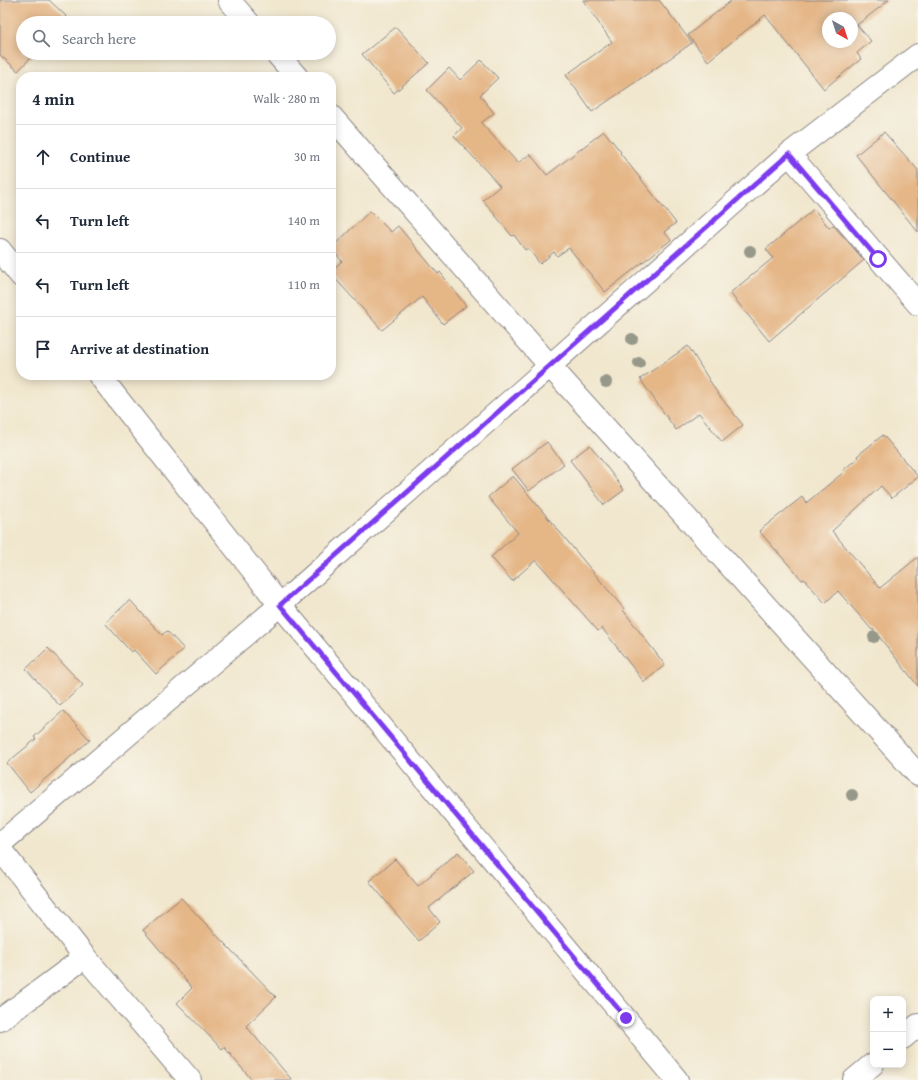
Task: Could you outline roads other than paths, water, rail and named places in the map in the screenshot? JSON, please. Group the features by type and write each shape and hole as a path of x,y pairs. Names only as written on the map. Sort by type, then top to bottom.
{"street":[{"path":"229,0 243,16"},
{"path":"0,844 280,605 789,154 918,55"},
{"path":"282,60 293,72"},
{"path":"336,122 550,366 918,775"},
{"path":"789,154 918,304"},
{"path":"0,250 16,270"},
{"path":"103,380 280,605 677,1080"},
{"path":"0,849 85,957 190,1080"},
{"path":"0,1020 85,957"},
{"path":"906,1035 918,1025"},
{"path":"854,1080 870,1067"}]}
